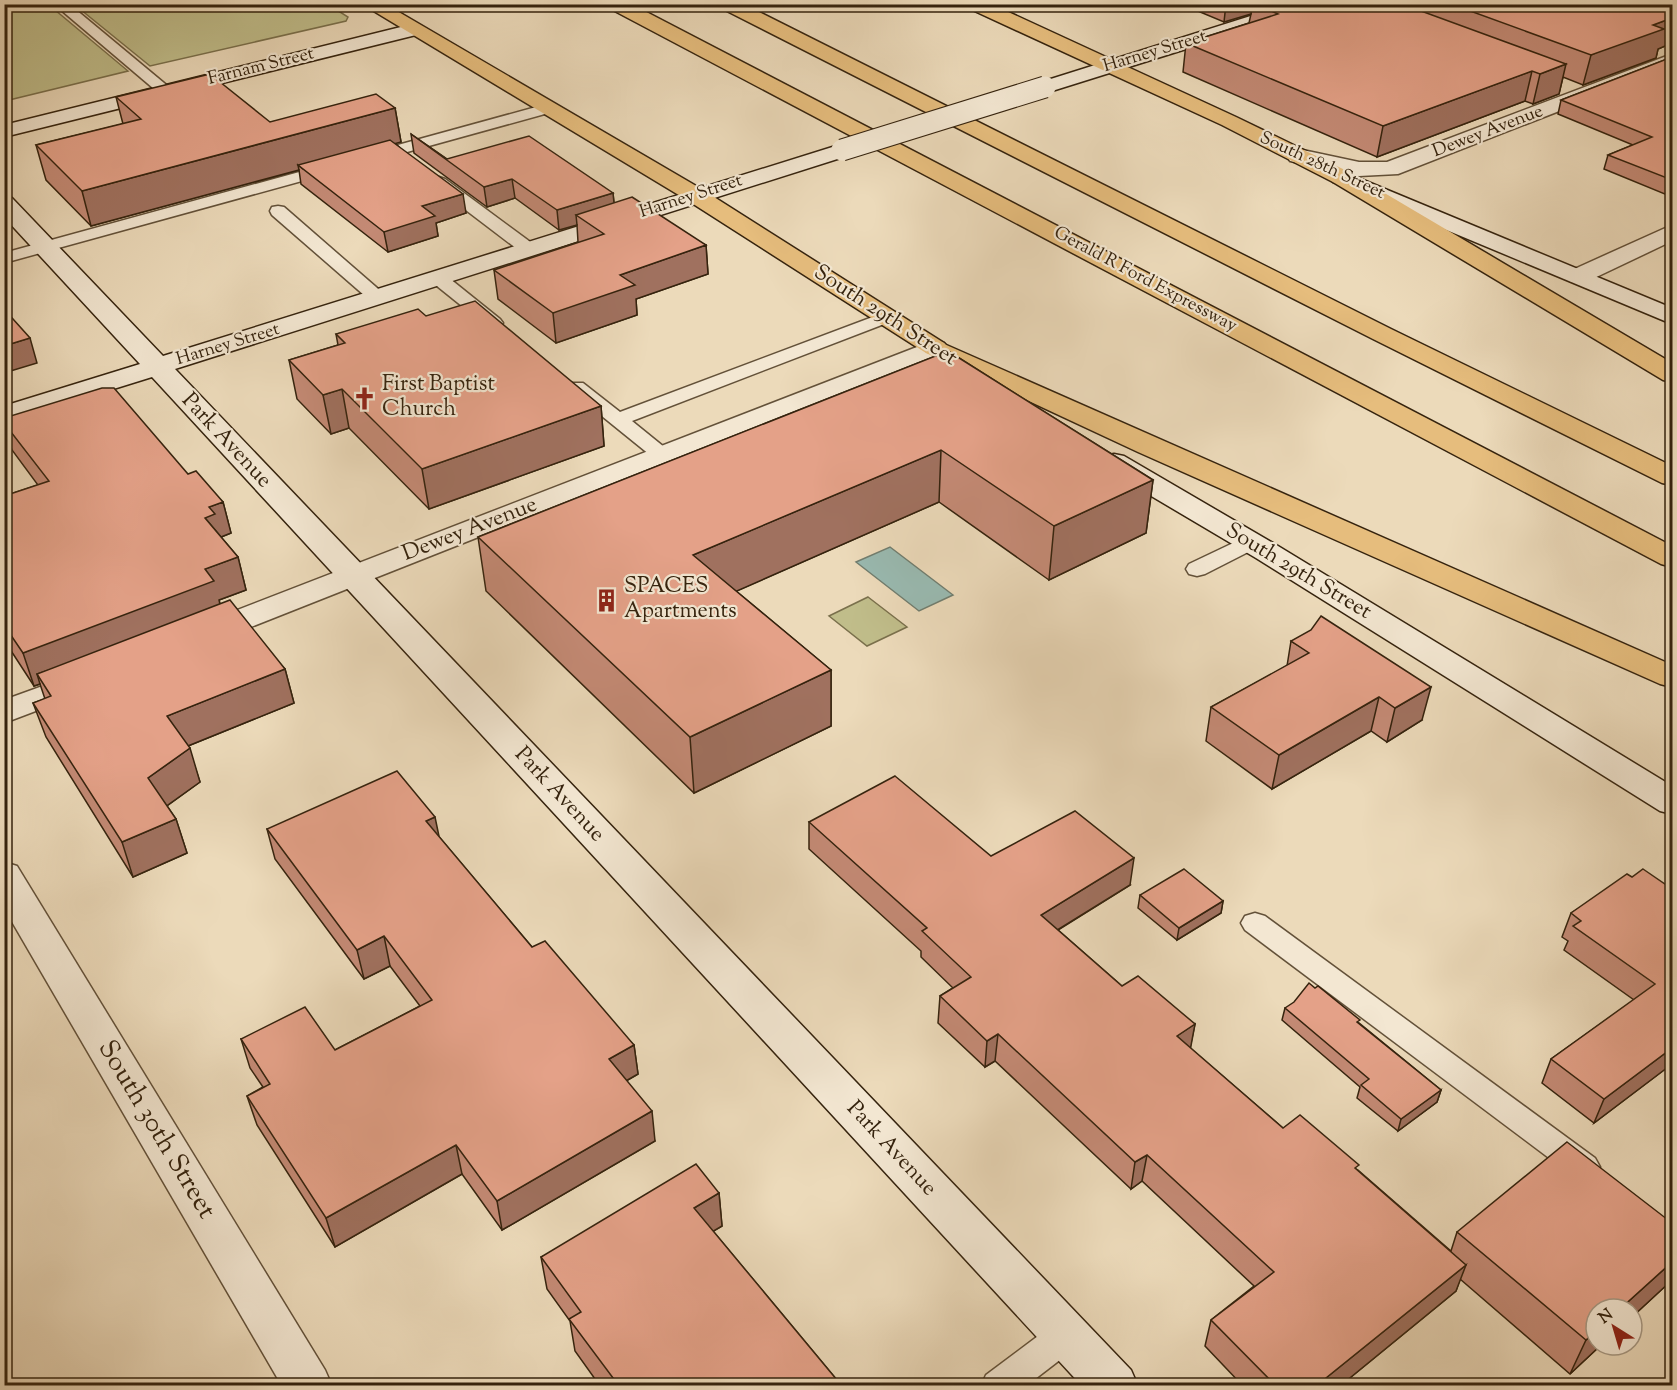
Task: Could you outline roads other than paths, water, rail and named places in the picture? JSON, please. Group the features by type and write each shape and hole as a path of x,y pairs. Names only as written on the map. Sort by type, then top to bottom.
{"main road":[{"name":"South 29th Street","path":"371,4 695,195 936,348"},
{"name":"Gerald R Ford Expressway","path":"616,4 1672,558"},
{"path":"728,4 1361,324 1672,477"},
{"name":"South 28th Street","path":"975,4 1341,177"},
{"path":"1341,177 1672,374"},
{"path":"936,348 1159,451 1672,677"}],"street":[{"name":"Harney Street","path":"4,415 378,298 695,195 1310,4"},
{"name":"Farnam Street","path":"4,131 413,30"},
{"name":"Dewey Avenue","path":"1298,156 1359,169 1390,169 1672,60"},
{"path":"1552,82 1585,95"},
{"name":"South 28th Street","path":"1341,177 1672,317"},
{"name":"Park Avenue","path":"4,203 1114,1386"},
{"path":"1579,276 1672,232"},
{"name":"Dewey Avenue","path":"179,644 936,348"},
{"name":"South 29th Street","path":"936,348 1092,449 1250,542 1672,802"},
{"path":"4,712 113,670"},
{"name":"South 30th Street","path":"4,875 308,1386"}],"lane":[{"path":"60,4 165,91"},
{"path":"4,258 547,109"},
{"path":"396,150 527,248"},
{"path":"278,211 378,298"},
{"path":"438,278 507,333"},
{"path":"618,420 886,317"},
{"path":"562,377 662,455"},
{"path":"1197,569 1250,542"},
{"path":"1255,922 1333,983 1607,1184"},
{"path":"998,1386 1066,1335"}],"water":[{"path":"890,547 953,595 919,611 856,562"}],"place":[{"name":"First Baptist Church","path":"364,398"},
{"name":"SPACES Apartments","path":"606,600"}]}
